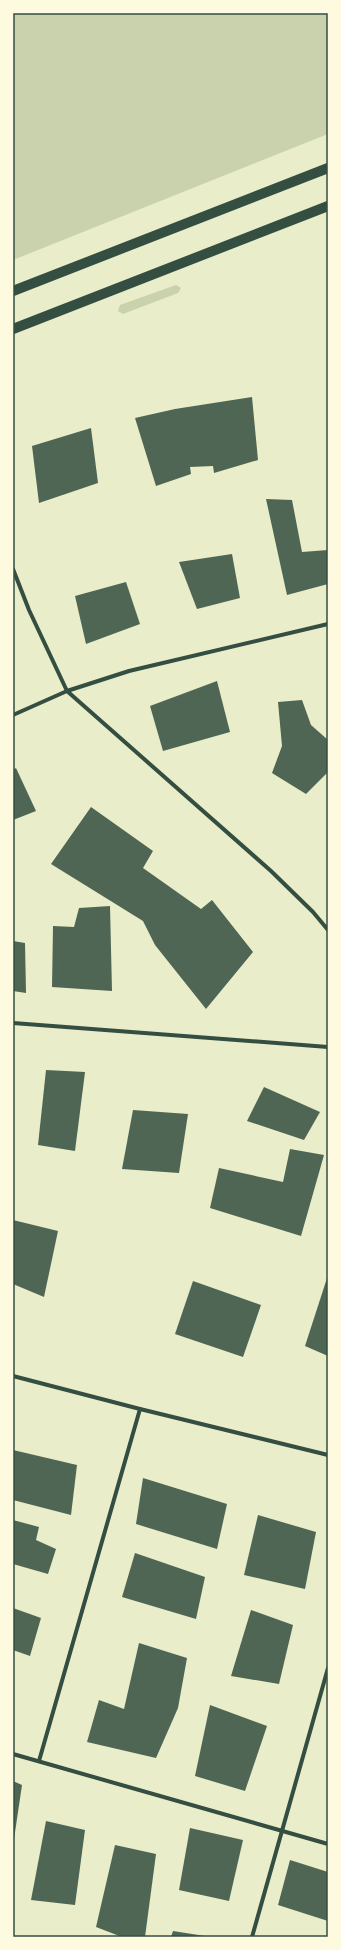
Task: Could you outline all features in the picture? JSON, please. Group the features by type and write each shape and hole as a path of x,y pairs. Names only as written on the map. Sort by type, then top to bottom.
{"main road":[{"path":"13,291 328,168"},
{"path":"13,329 328,206"}],"street":[{"path":"13,569 29,610 67,691 271,871 313,912 328,930"},
{"path":"13,715 67,691 128,671 328,624"},
{"path":"13,1023 328,1047"},
{"path":"13,1376 140,1409 328,1454"},
{"path":"39,1761 140,1409"},
{"path":"252,1937 328,1668"},
{"path":"13,1754 328,1844"}],"green space":[{"path":"13,13 328,13 328,134 13,260"},
{"path":"176,285 181,288 178,293 123,314 118,311 120,305"}],"building":[{"path":"252,397 258,460 214,473 213,466 190,467 191,474 156,486 135,418 175,409"},
{"path":"91,428 98,483 39,503 32,446"},
{"path":"266,499 292,500 302,552 328,550 328,584 287,595"},
{"path":"232,554 240,598 197,609 179,562"},
{"path":"126,582 140,624 86,644 75,596"},
{"path":"217,681 230,732 163,751 150,706"},
{"path":"302,700 311,725 328,740 328,772 306,794 272,773 282,746 278,702"},
{"path":"16,768 36,811 13,820 13,770"},
{"path":"91,807 153,851 143,868 201,909 212,900 253,952 206,1009 155,945 143,921 51,864"},
{"path":"110,906 112,991 52,987 53,926 74,927 79,908"},
{"path":"13,941 25,943 26,993 13,991"},
{"path":"46,1070 85,1072 75,1151 38,1145"},
{"path":"264,1087 320,1112 304,1140 247,1121"},
{"path":"133,1110 188,1114 179,1173 122,1169"},
{"path":"290,1149 324,1155 301,1236 210,1208 219,1168 283,1182"},
{"path":"13,1220 58,1231 44,1297 13,1284"},
{"path":"328,1275 328,1356 305,1346"},
{"path":"193,1281 261,1305 243,1357 175,1334"},
{"path":"13,1450 77,1465 71,1515 13,1500"},
{"path":"143,1478 227,1504 217,1549 136,1524"},
{"path":"258,1515 316,1532 305,1589 244,1575"},
{"path":"13,1520 39,1527 36,1540 56,1549 48,1574 13,1564"},
{"path":"135,1553 205,1577 196,1619 122,1597"},
{"path":"13,1608 41,1618 30,1656 13,1650"},
{"path":"251,1610 293,1625 279,1684 231,1676"},
{"path":"139,1643 187,1658 178,1708 156,1758 87,1742 99,1700 124,1709"},
{"path":"210,1705 267,1726 245,1791 195,1776"},
{"path":"13,1781 22,1785 14,1839 13,1839"},
{"path":"46,1821 85,1830 75,1905 31,1900"},
{"path":"190,1828 243,1840 229,1901 179,1890"},
{"path":"115,1845 156,1854 145,1937 122,1937 96,1927"},
{"path":"290,1860 328,1872 328,1921 278,1905"},
{"path":"173,1931 205,1936 205,1937 171,1937"}]}
